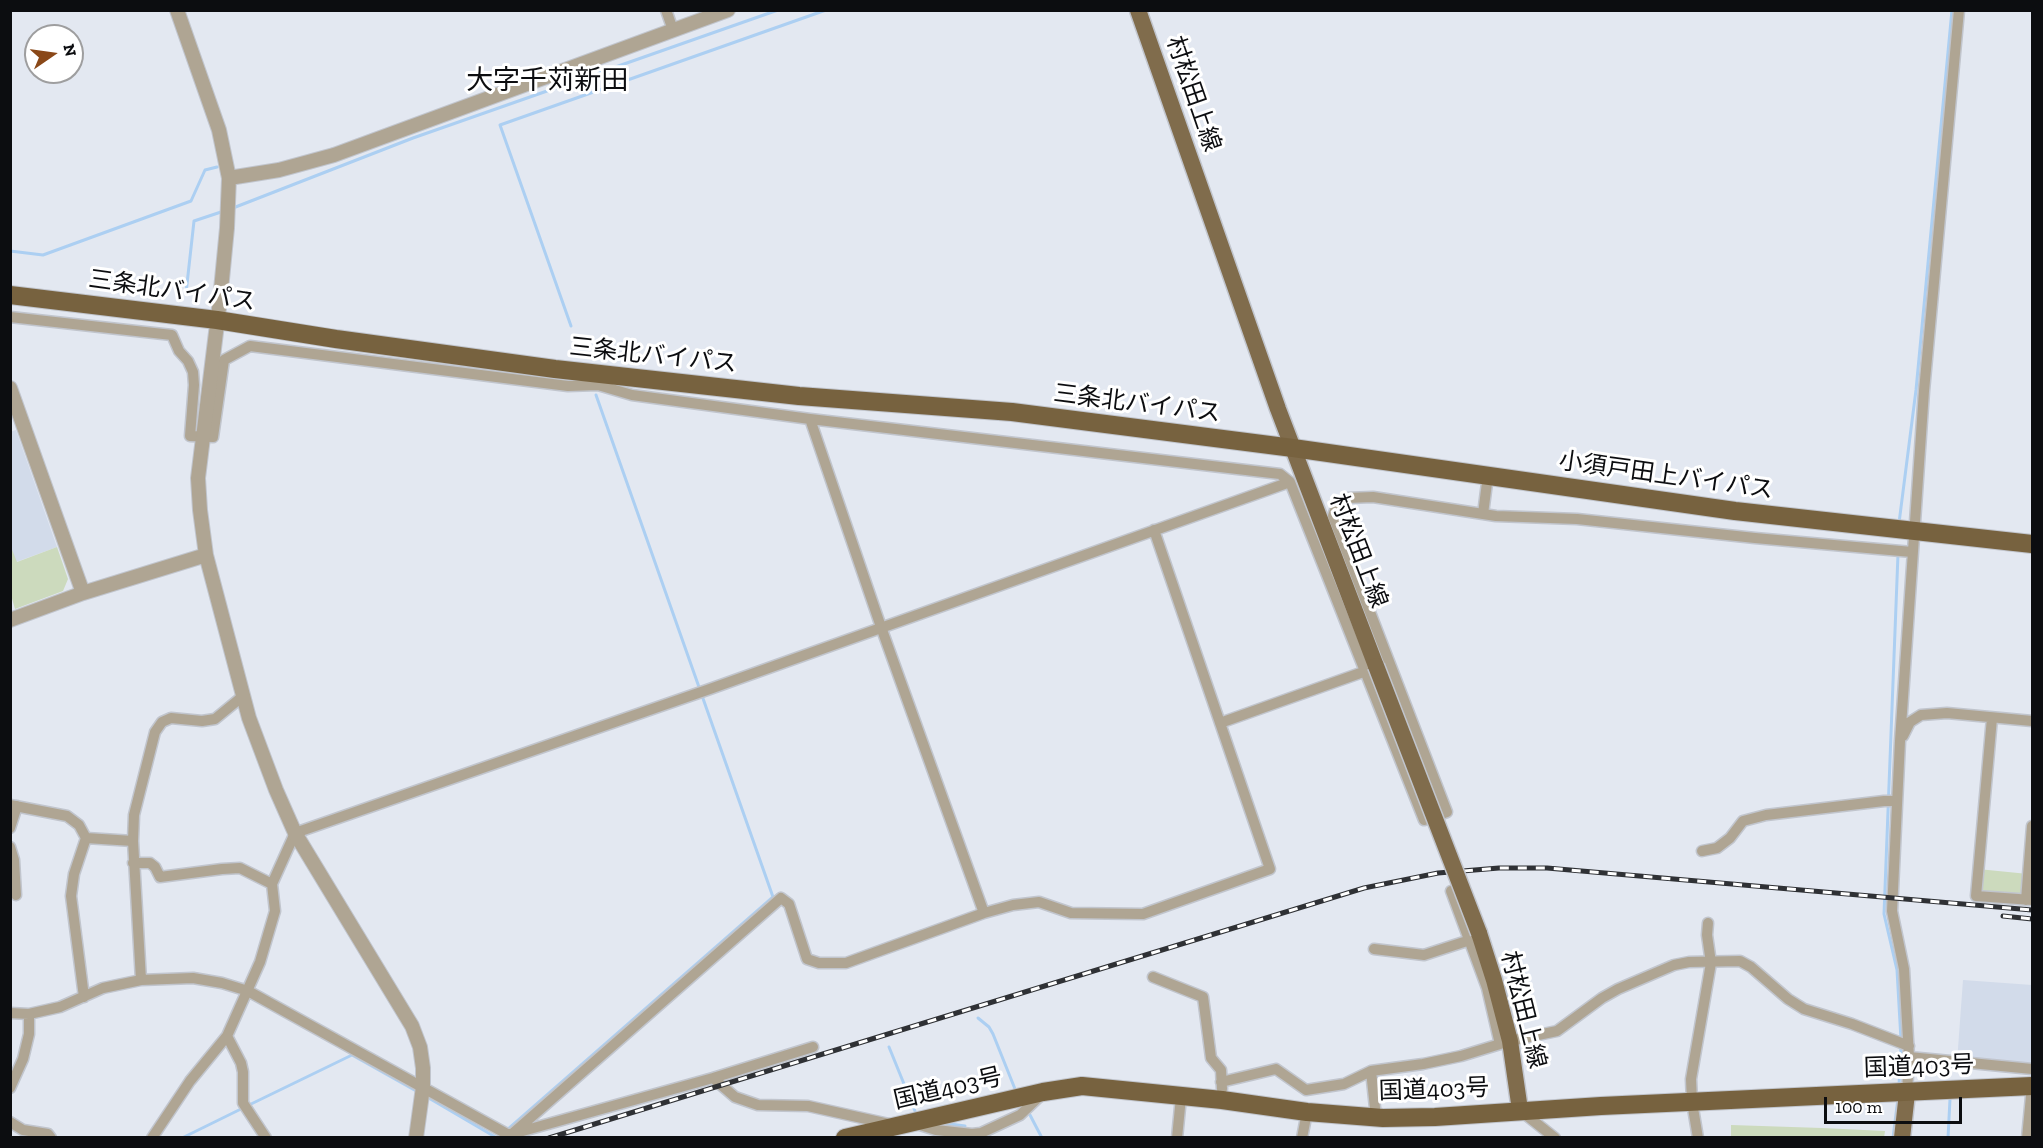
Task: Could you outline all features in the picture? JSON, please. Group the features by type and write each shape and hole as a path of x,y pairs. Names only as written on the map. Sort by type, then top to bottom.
{"highway":[{"name":"三条北バイパス","path":"10,295 217,320 555,369 799,396 1012,412 1293,448"},
{"name":"小須戸田上バイパス","path":"1293,448 1735,511 2032,544"},
{"name":"国道403号","path":"845,1137 1043,1092 1082,1086 1181,1097 1222,1091 1307,1112 1376,1117 1435,1117 1520,1110 1907,1093 2032,1080"}],"main road":[{"name":"村松田上線","path":"1138,10 1371,668 1474,936 1494,980 1520,1110"},
{"path":"1902,1137 1907,1093"}],"street":[{"path":"177,10 219,130 230,178 227,228 198,478 206,555 249,718 276,790 295,833 412,1026 420,1047 423,1087 416,1137"},
{"path":"666,10 673,30"},
{"path":"230,178 279,170 334,155 728,10"},
{"path":"1907,1093 1909,1052 1904,969 1892,911 1897,801 1924,391 1959,10"},
{"path":"10,317 172,335 179,351 188,361 193,372 190,435 203,437 213,437 224,360 250,346 568,386 598,385 632,395 1280,474 1290,482 1371,668 1424,820 1447,812 1333,516 1337,505 1347,498 1373,497 1483,514 1577,519 1912,552"},
{"path":"10,388 83,593"},
{"path":"810,418 984,913"},
{"path":"1483,514 1488,475"},
{"path":"152,1137 190,1081 227,1036 260,962 275,911 273,884 295,833 684,698 1290,482"},
{"path":"512,1134 781,898 789,904 807,959 819,963 846,963 984,913 1013,905 1039,902 1071,913 1143,914 1270,870 1154,530"},
{"path":"10,620 83,593 206,555"},
{"path":"1220,723 1371,668"},
{"path":"141,980 133,841 134,815 155,732 162,722 171,718 202,721 215,719 243,696"},
{"path":"1900,741 1910,722 1921,715 1947,713 2032,721"},
{"path":"1992,718 1976,896 2029,900 2032,826"},
{"path":"1702,851 1717,848 1730,838 1743,821 1766,815 1897,801"},
{"path":"10,828 14,806 67,816 79,825 86,838 74,873 71,896 84,998"},
{"path":"86,838 133,841"},
{"path":"10,847 16,895"},
{"path":"134,863 150,863 160,877 222,868 240,868 273,884"},
{"path":"1374,949 1424,956 1474,936 1451,891"},
{"path":"1698,1137 1691,1079 1711,963 1707,935 1708,923"},
{"path":"1153,978 1203,997 1211,1058 1221,1070 1222,1091 1276,1069 1306,1090 1344,1084 1371,1071 1423,1064 1557,1031 1602,998 1674,965 1689,962 1740,962 1751,967 1788,999 1804,1009 1890,1039 1909,1052 2032,1080 2027,1137"},
{"path":"10,1013 29,1014 60,1007 104,988 141,980 194,978 222,983 248,991 507,1134 713,1078 813,1047"},
{"path":"10,1088 25,1051 29,1034 29,1014"},
{"path":"227,1036 241,1063 243,1103 266,1137"},
{"path":"1371,1071 1376,1117"},
{"path":"713,1078 735,1097 758,1105 808,1106 936,1130 972,1134 981,1133 1020,1115 1043,1092"},
{"path":"1177,1137 1181,1097"},
{"path":"1520,1110 1555,1137"},
{"path":"1302,1137 1307,1112"},
{"path":"10,1122 23,1130 48,1134 51,1137"}],"shaded area":[{"path":"16,430 57,547 16,562 10,547 10,432"},
{"path":"1963,980 2032,985 2032,1069 1957,1062"}],"green space":[{"path":"11,547 17,562 57,547 68,579 63,591 15,609 11,595"},
{"path":"1978,869 2028,874 2026,900 1976,896"},
{"path":"1731,1125 1885,1131 1884,1138 1731,1138"}],"waterway":[{"path":"233,208 413,138 778,10"},
{"path":"571,326 500,125 826,10"},
{"path":"1899,523 1916,390 1952,10"},
{"path":"10,251 43,255 191,201 205,170 217,167"},
{"path":"186,293 194,221 224,211"},
{"path":"507,1130 773,897 596,395"},
{"path":"1898,554 1884,914 1897,970 1901,1040"},
{"path":"978,1018 989,1027 993,1034 1015,1089"},
{"path":"889,1047 915,1111"},
{"path":"1899,1085 1901,1047"},
{"path":"249,1105 352,1055 418,1092"},
{"path":"427,1097 497,1138"},
{"path":"1893,1138 1898,1098"},
{"path":"1948,1138 1950,1099"},
{"path":"182,1138 243,1108"},
{"path":"1030,1115 1042,1138"},
{"path":"943,1123 965,1126"}],"railway":[{"path":"549,1138 1364,888 1438,873 1499,868 1547,868 2032,910"},
{"path":"2003,916 2032,919"}],"district":[{"name":"大字千苅新田","path":"547,81"}]}
